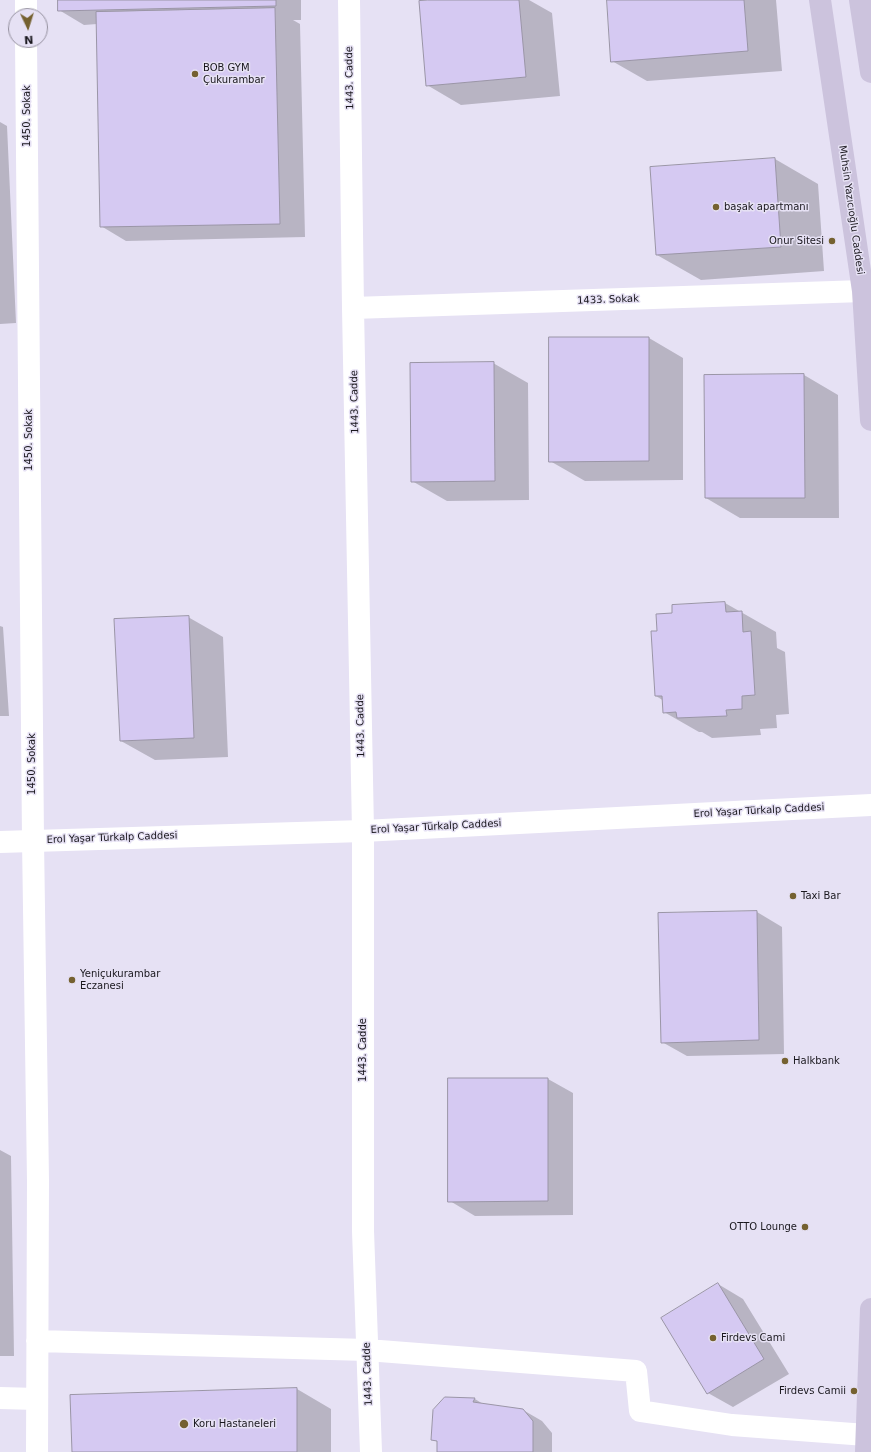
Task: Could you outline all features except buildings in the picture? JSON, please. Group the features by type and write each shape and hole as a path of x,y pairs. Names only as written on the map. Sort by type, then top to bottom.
{"main road":[{"name":"Muhsin Yazıcıoğlu Caddesi","path":"820,0 863,291 871,420"},
{"path":"860,0 871,72"},
{"path":"866,1443 871,1308"}],"street":[{"name":"1443. Cadde","path":"349,0 363,831 363,1230 371,1452"},
{"name":"1450. Sokak","path":"26,48 33,840 38,1181 37,1452"},
{"name":"1433. Sokak","path":"353,308 863,291"},
{"name":"Erol Yaşar Türkalp Caddesi","path":"0,842 363,831 871,805"},
{"path":"37,1341 367,1350 636,1371 640,1411 866,1443"},
{"path":"0,1398 37,1399"}],"place":[{"name":"BOB GYM Çukurambar","path":"195,74"},
{"name":"başak apartmanı","path":"716,207"},
{"name":"Onur Sitesi","path":"832,241"},
{"name":"Taxi Bar","path":"793,896"},
{"name":"Yeniçukurambar Eczanesi","path":"72,980"},
{"name":"Halkbank","path":"785,1061"},
{"name":"OTTO Lounge","path":"805,1227"},
{"name":"Firdevs Cami","path":"713,1338"},
{"name":"Firdevs Camii","path":"854,1391"},
{"name":"Koru Hastaneleri","path":"184,1424"}]}
